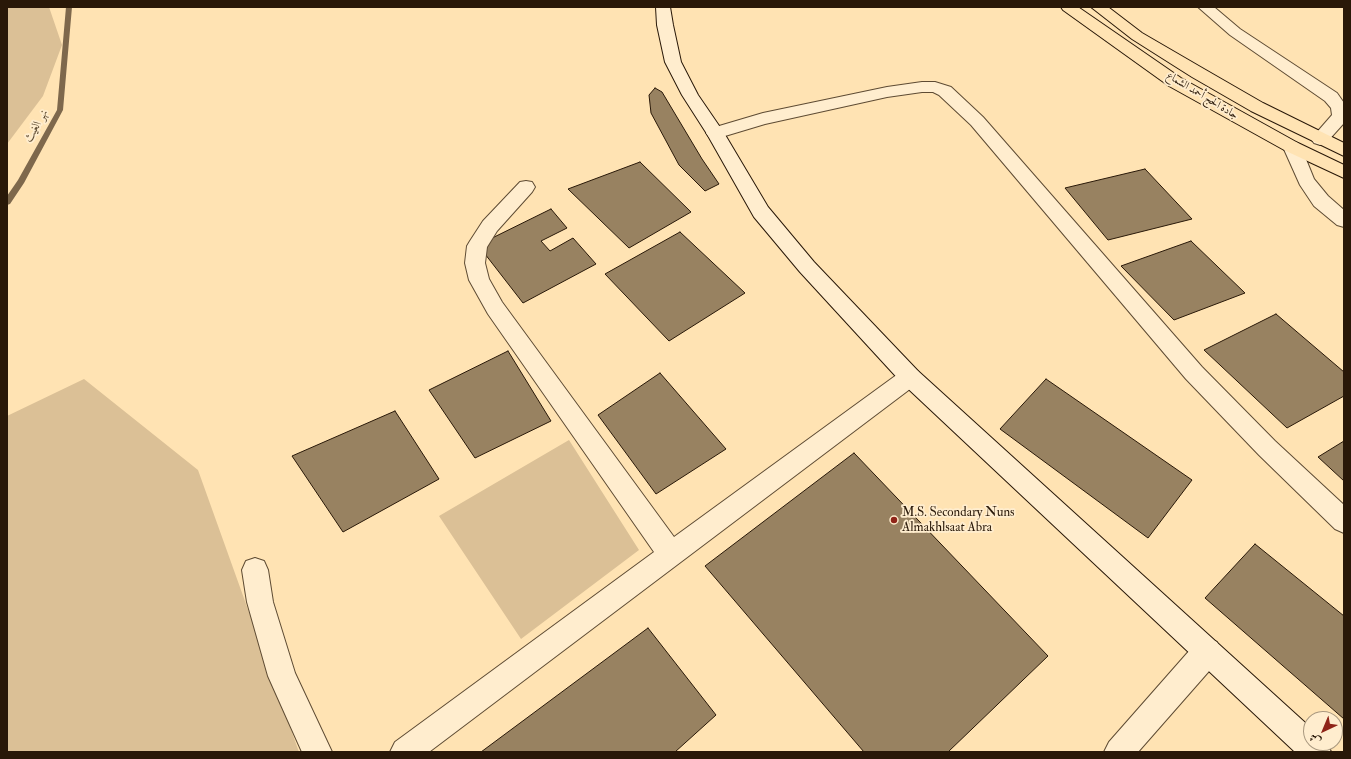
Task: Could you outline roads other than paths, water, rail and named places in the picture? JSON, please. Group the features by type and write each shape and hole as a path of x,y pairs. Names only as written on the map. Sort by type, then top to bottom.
{"main road":[{"name":"جادة الحج أحمد الشماع","path":"1068,7 1175,82 1292,147 1344,172"},
{"name":"جادة الحج أحمد الشماع","path":"1098,7 1137,36 1198,73 1257,107 1344,150"}],"street":[{"path":"663,7 665,25 674,62 690,95 715,133 761,212 807,267 910,377 1316,752"},
{"path":"1205,7 1234,32 1331,97 1338,108 1340,115 1320,139"},
{"path":"715,133 763,119 887,92 922,87 935,87 945,91 977,121 1034,190 1194,373 1268,448 1344,521"},
{"path":"1292,147 1306,181 1321,201 1344,220"},
{"path":"526,187 490,226 477,246 475,263 479,280 495,308 671,554"},
{"path":"405,752 910,377"},
{"path":"255,570 260,602 282,676 317,752"},
{"path":"1119,752 1208,652"}],"waterway":[{"name":"نهر الغيث","path":"7,202 21,181 60,110 69,7"}],"place":[{"name":"M.S. Secondary Nuns Almakhlsaat Abra","path":"894,520"}]}
